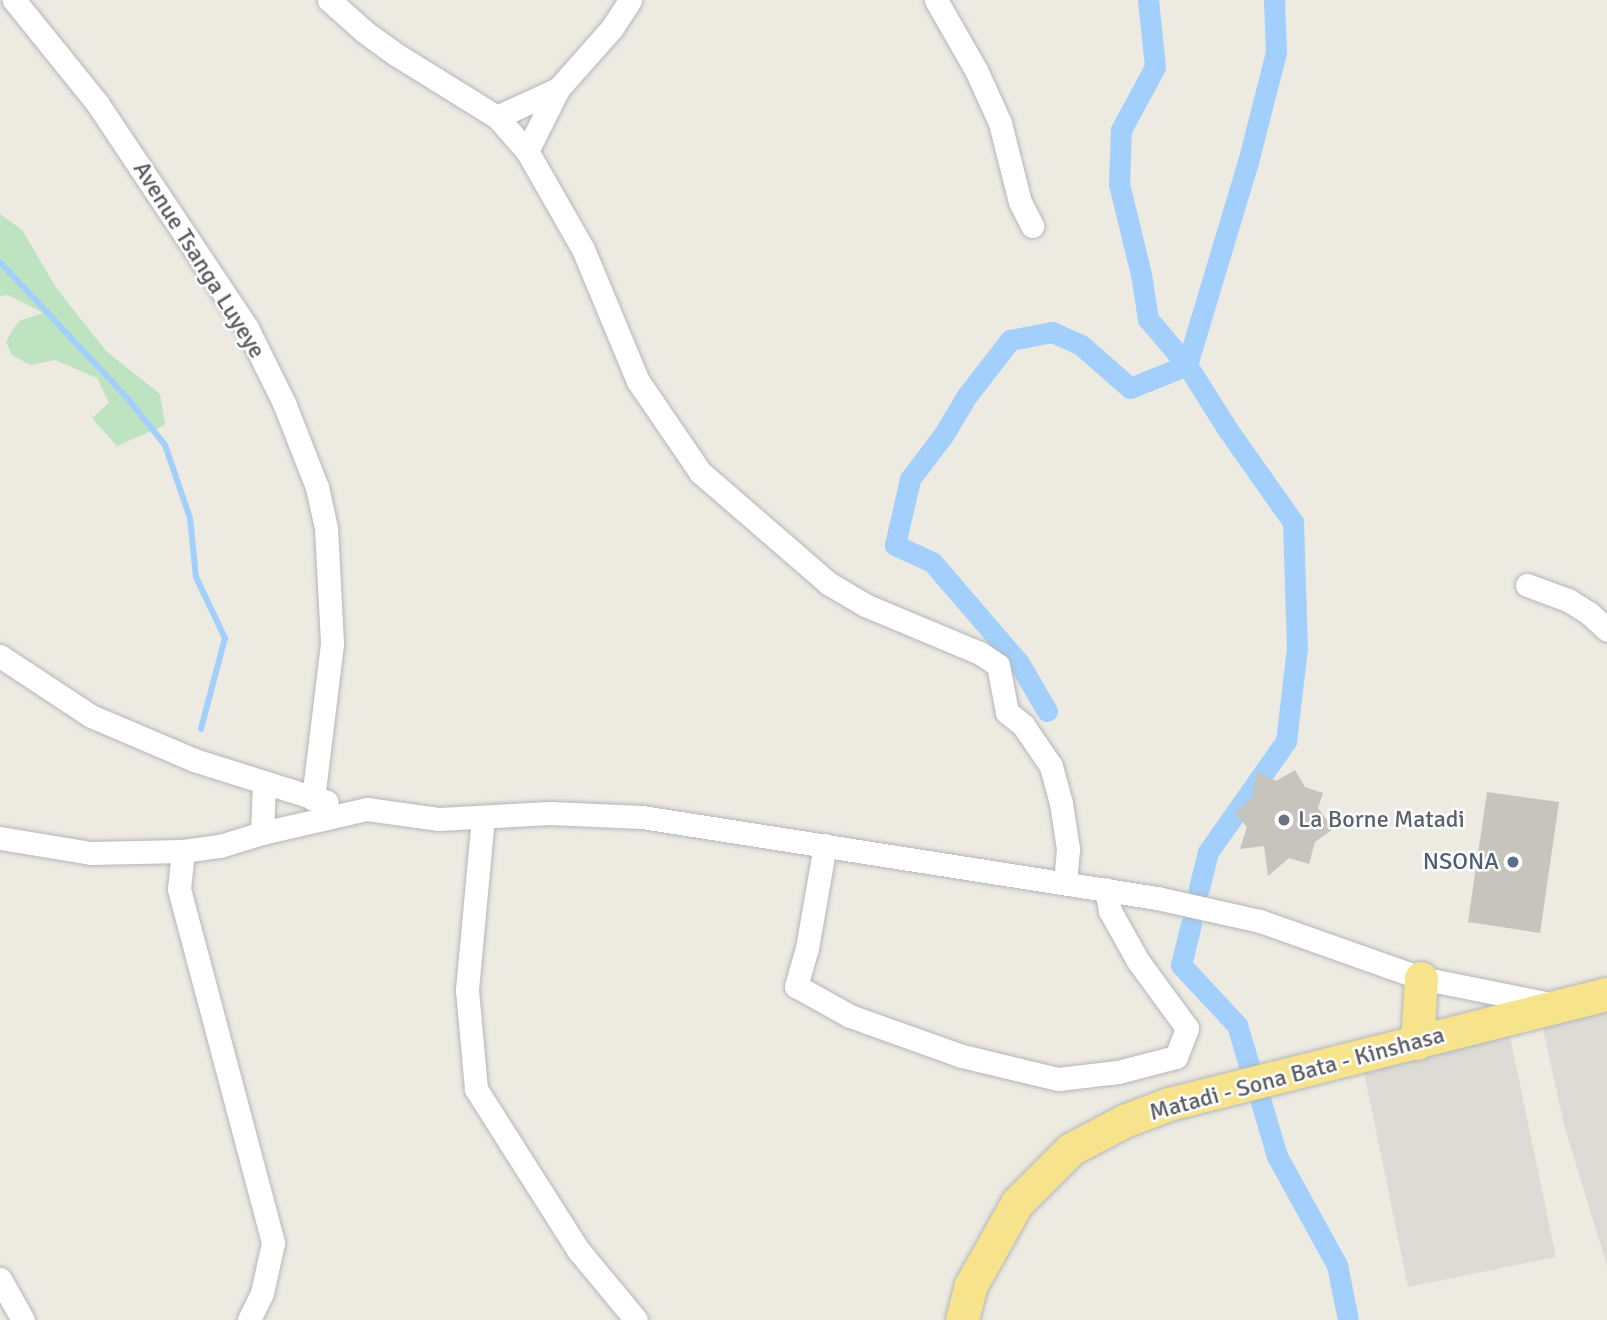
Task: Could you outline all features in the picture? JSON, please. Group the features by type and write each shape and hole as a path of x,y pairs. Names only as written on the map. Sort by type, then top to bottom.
{"highway":[{"path":"1417,1043 1421,978"},
{"name":"Matadi - Sona Bata - Kinshasa","path":"962,1320 971,1285 1017,1203 1071,1149 1124,1121 1169,1104 1417,1043 1556,1004 1607,994"}],"street":[{"name":"Avenue Tsanga Luyeye","path":"14,0 97,103 247,328 284,403 317,487 326,528 332,644 313,799"},
{"path":"329,0 365,32 397,55 497,117 527,151 583,248 638,381 699,472 828,583 865,605 979,653 998,665 1007,712 1023,725 1051,766 1061,803 1068,849 1065,883"},
{"path":"527,151 558,89 612,28 630,0"},
{"path":"936,0 976,70 1000,124 1020,202 1032,226"},
{"path":"497,117 558,89"},
{"path":"1527,585 1569,600 1589,613 1607,630"},
{"path":"0,656 91,716 194,760 313,799 439,819 550,813 642,817 1157,898 1260,922 1421,978 1556,1004"},
{"path":"262,833 264,783"},
{"path":"0,838 91,853 183,851 220,846 367,808"},
{"path":"483,817 467,990 476,1089 579,1251 636,1320"},
{"path":"825,845 807,948 796,986 850,1016 937,1047 1058,1079 1118,1072 1176,1057 1187,1028 1138,961 1110,911 1106,890"},
{"path":"183,851 179,889 273,1243 262,1293 248,1320"},
{"path":"0,1279 23,1320"}],"shaded area":[{"path":"1607,1006 1607,1266 1564,1125 1543,1028 1591,1009"},
{"path":"1509,1032 1556,1257 1408,1287 1362,1062"}],"green space":[{"path":"0,214 22,230 57,289 106,351 160,394 165,425 117,446 92,418 109,403 97,378 55,360 30,365 12,355 6,342 13,329 19,321 43,313 8,295 0,296"}],"building":[{"name":"La Borne Matadi","path":"1295,770 1305,787 1323,793 1318,808 1333,829 1315,842 1309,864 1289,858 1268,876 1264,846 1240,849 1247,827 1235,813 1253,797 1256,772 1276,781"},
{"name":"NSONA","path":"1487,792 1559,802 1540,933 1468,922"}],"waterway":[{"path":"1148,0 1155,67 1121,130 1119,184 1141,274 1148,319 1187,365 1228,430 1293,522 1297,648 1286,741 1208,852 1199,889"},
{"path":"1047,711 1019,663 932,562 895,545 910,479 944,434 966,397 1010,340 1052,332 1081,345 1130,388 1187,365 1248,162 1276,52 1274,0"},
{"path":"0,262 128,399 165,445 190,518 196,577 225,638 201,729"},
{"path":"1191,924 1181,965 1237,1025 1249,1065"},
{"path":"1261,1102 1277,1156 1337,1265 1348,1320"}],"place":[{"name":"La Borne Matadi","path":"1284,820"},
{"name":"NSONA","path":"1513,862"}]}
